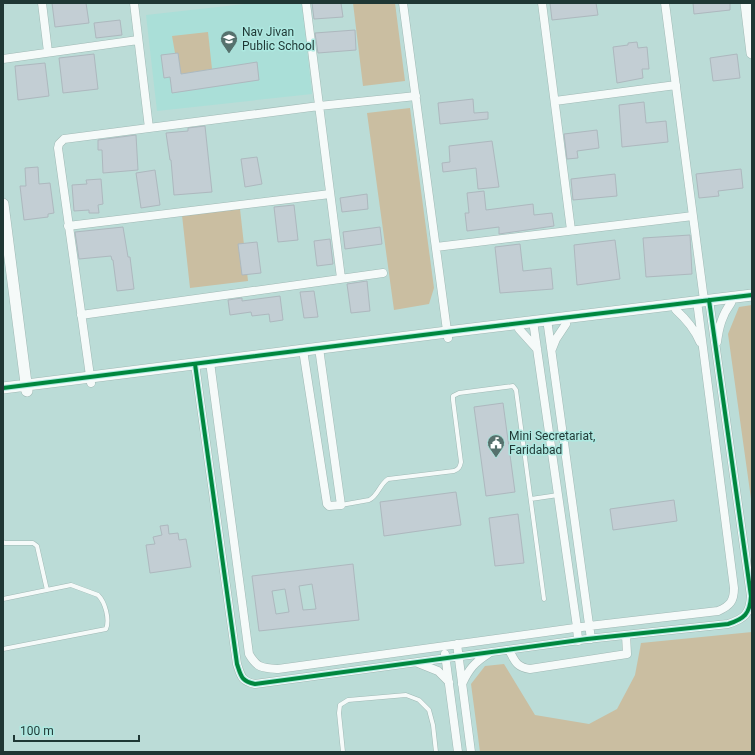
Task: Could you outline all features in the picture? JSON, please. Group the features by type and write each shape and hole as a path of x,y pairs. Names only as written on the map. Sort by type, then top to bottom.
{"street":[{"path":"42,3 48,52"},
{"path":"134,3 149,128"},
{"path":"306,3 341,278"},
{"path":"404,3 448,335"},
{"path":"542,3 571,230"},
{"path":"210,365 249,654 254,663 263,668 278,669 577,627 718,611 726,608 731,603 734,596 734,588 704,352 703,303 693,216 665,3"},
{"path":"746,3 752,53"},
{"path":"3,59 138,40"},
{"path":"555,102 676,85"},
{"path":"91,380 58,148 61,141 64,139 319,106 416,96"},
{"path":"68,226 330,194"},
{"path":"3,204 27,388"},
{"path":"436,247 693,216"},
{"path":"81,315 383,273"},
{"path":"3,394 27,388 703,303 752,294"},
{"path":"548,323 566,324 676,310 703,303 752,301"},
{"path":"195,367 238,664 241,677 246,682 255,684 458,656 591,639 728,624 739,621 747,614 751,605 751,596 716,354 703,303"},
{"path":"716,354 718,332 724,312 731,303"},
{"path":"676,310 684,317 696,334 704,352"},
{"path":"548,323 591,639"},
{"path":"448,335 519,329 534,324"},
{"path":"534,324 578,641"},
{"path":"552,351 556,339 566,324"},
{"path":"519,329 538,350"},
{"path":"304,353 327,504 329,506 341,505 319,351"},
{"path":"3,388 27,388"},
{"path":"509,650 516,663 521,668 530,669 627,654 626,635"},
{"path":"457,644 471,752"},
{"path":"444,646 458,752"},
{"path":"462,685 467,673 476,661 492,652"},
{"path":"416,662 438,671 449,682"}],"lane":[{"path":"341,505 373,498 384,482 388,479 454,471 458,469 461,462 453,396 458,393 509,385 513,386 516,390 544,598"},
{"path":"531,499 558,495"},
{"path":"3,542 33,543 36,546 47,590"},
{"path":"3,599 71,585 98,595 104,603 108,624 106,629 3,649"},
{"path":"342,752 339,713 340,705 348,700 406,695 420,700 428,710 433,725 436,752"}],"shaded area":[{"name":"Nav Jivan Public School","path":"254,3 302,3 312,94 157,111 146,15"},
{"path":"353,3 395,3 405,81 363,86"},
{"path":"208,32 212,69 181,74 178,53 175,53 172,36"},
{"path":"410,108 434,288 429,304 394,310 367,113"},
{"path":"240,209 248,281 190,288 182,215"},
{"path":"752,305 752,506 728,334 739,307"},
{"path":"752,632 752,752 480,752 471,684 485,666 504,664 535,715 589,724 617,709 635,675 641,643"}],"building":[{"path":"52,3 86,3 89,23 55,27"},
{"path":"312,3 341,3 343,17 314,19"},
{"path":"550,3 596,3 598,15 552,20"},
{"path":"693,3 730,3 730,10 694,14"},
{"path":"120,20 122,35 96,38 94,23"},
{"path":"355,30 356,50 318,53 315,33"},
{"path":"637,42 638,48 647,47 649,69 642,69 643,78 617,83 613,47"},
{"path":"178,53 181,74 257,62 259,80 172,93 170,77 164,78 161,55"},
{"path":"94,54 98,89 63,93 59,58"},
{"path":"737,54 740,78 713,81 710,58"},
{"path":"45,63 49,96 18,100 15,66"},
{"path":"473,99 474,113 488,112 488,119 440,124 438,103"},
{"path":"644,102 646,123 666,121 668,142 622,147 619,105"},
{"path":"205,126 212,192 174,195 171,160 166,133 188,131 188,128"},
{"path":"597,130 599,148 577,151 578,158 567,159 564,134"},
{"path":"136,135 138,170 103,173 102,150 98,150 98,140"},
{"path":"492,141 499,187 478,189 476,168 443,172 442,163 450,162 449,146"},
{"path":"257,157 262,184 245,187 241,159"},
{"path":"38,167 39,184 50,183 54,213 48,214 48,217 24,220 20,186 26,186 25,168"},
{"path":"741,169 743,188 718,191 719,196 699,198 696,174"},
{"path":"155,170 160,205 141,208 136,173"},
{"path":"615,174 617,196 573,200 571,179"},
{"path":"101,179 103,204 98,205 99,213 89,213 89,210 74,211 72,185 87,184 86,180"},
{"path":"484,191 486,210 533,204 534,215 552,213 554,226 499,234 499,227 467,231 465,213 469,213 467,193"},
{"path":"367,194 368,209 342,212 340,198"},
{"path":"294,205 298,240 278,242 274,207"},
{"path":"123,227 128,257 130,257 134,289 117,291 113,260 111,256 79,259 75,232"},
{"path":"380,227 382,244 345,249 343,232"},
{"path":"690,235 692,274 646,277 643,238"},
{"path":"330,239 333,264 317,266 314,241"},
{"path":"615,240 620,279 577,285 574,245"},
{"path":"257,242 261,273 242,275 238,244"},
{"path":"520,244 523,271 551,268 553,289 500,293 495,247"},
{"path":"367,281 370,311 351,313 347,284"},
{"path":"314,291 318,317 304,318 300,292"},
{"path":"280,296 283,320 270,322 269,314 252,316 251,312 230,315 228,300 242,298 242,301"},
{"path":"503,403 515,492 486,496 474,407"},
{"path":"456,492 461,525 384,536 380,502"},
{"path":"674,500 677,521 613,530 610,509"},
{"path":"518,514 524,563 495,566 489,518"},
{"path":"168,525 169,534 178,533 179,540 186,539 191,567 150,573 146,545 155,544 153,537 162,535 160,526"},
{"path":"353,564 359,620 259,631 252,576","holes":["312,584 316,609 303,610 299,586","285,589 289,612 276,614 272,591"]}],"cycle path":[{"path":"3,388 752,295"},
{"path":"195,364 237,664 244,680 255,684 587,639 728,624 742,618 748,611 751,596 709,300"}],"place":[{"name":"Nav Jivan Public School","path":"229,54"},
{"name":"Mini Secretariat, Faridabad","path":"496,458"}]}
